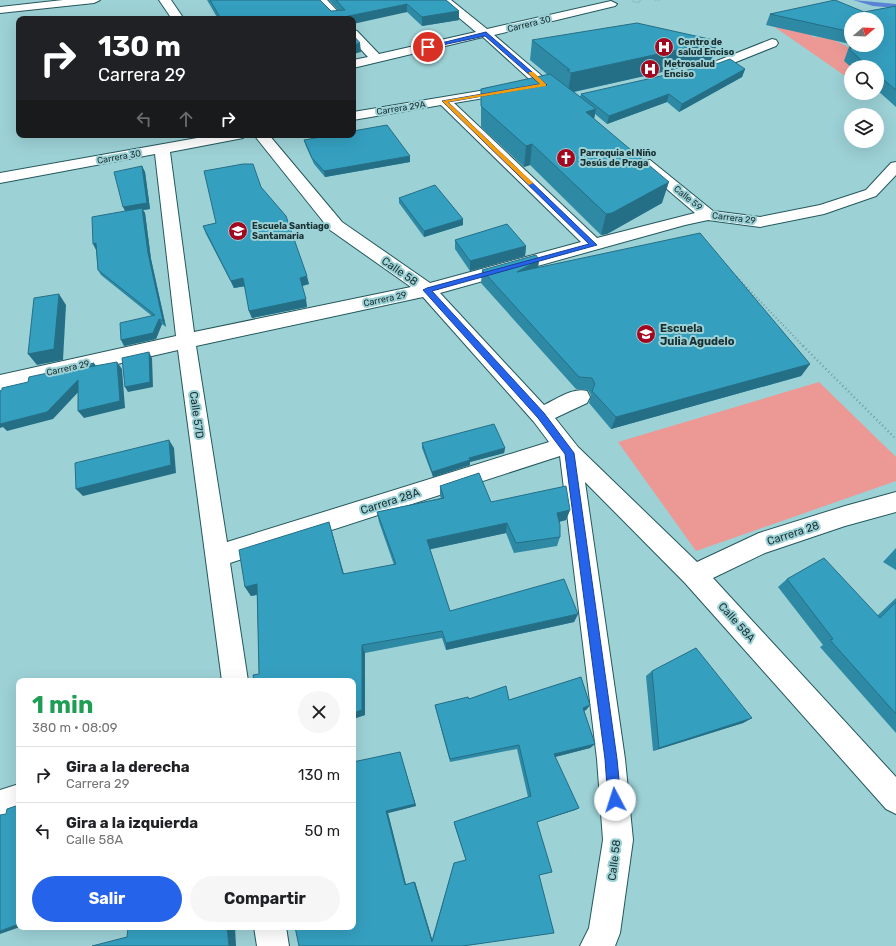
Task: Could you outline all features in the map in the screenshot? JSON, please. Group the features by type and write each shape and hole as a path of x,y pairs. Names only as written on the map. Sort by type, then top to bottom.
{"street":[{"path":"0,10 94,0"},
{"path":"165,0 176,16"},
{"path":"321,0 336,16"},
{"path":"444,0 486,34 544,85 570,100"},
{"name":"Carrera 30","path":"356,63 611,4"},
{"path":"356,37 376,58"},
{"path":"689,72 712,67 772,42"},
{"name":"Carrera 29A","path":"356,116 544,85"},
{"path":"444,101 594,245"},
{"name":"Carrera 30","path":"0,178 222,138"},
{"name":"Calle 58","path":"263,138 336,226 427,290 541,416 567,449 611,759 618,840 604,933 596,946"},
{"name":"Calle 57D","path":"162,149 186,341 235,678"},
{"name":"Calle 59","path":"637,157 708,215"},
{"name":"Carrera 29","path":"0,384 186,341 427,290 683,220 708,215 760,222 824,209 871,193 896,166"},
{"path":"541,416 580,397"},
{"name":"Carrera 28A","path":"217,556 567,449"},
{"name":"Calle 58A","path":"567,449 694,575 896,799"},
{"name":"Carrera 28","path":"694,575 759,544 845,516 896,502"},
{"path":"0,805 16,800"},
{"path":"270,930 273,946"}],"path":[{"path":"630,0 639,3 640,0"},
{"path":"655,0 660,0"},
{"path":"732,272 825,370 896,439"}],"shaded area":[{"path":"791,17 813,37 830,38 844,45 844,52 857,52 863,55 858,60 844,60 844,75 766,21"},
{"path":"819,382 896,457 896,481 696,551 618,442"}],"building":[{"path":"210,0 320,0 331,11 345,10 336,0 446,0 459,11 422,17 407,4 349,16 219,16"},
{"path":"835,0 864,12 844,12 844,30 770,14"},
{"path":"896,6 896,90 884,80 884,60 861,60 852,52 884,52 884,12 864,12"},
{"path":"637,23 718,41 571,73 567,70 570,70 532,40"},
{"path":"356,38 360,43 356,44"},
{"path":"730,59 745,69 682,104 669,94 609,116 581,94 719,63"},
{"path":"550,74 596,109 586,112 669,182 612,213 606,214 532,144 526,146 481,106 481,89"},
{"path":"387,125 410,156 324,171 312,158 304,140 315,138 356,138 356,130"},
{"path":"243,164 253,164 261,187 286,216 307,276 300,278 306,299 249,311 243,278 231,281 203,226 216,223 204,171"},
{"path":"142,166 147,203 123,207 114,172"},
{"path":"435,185 463,219 424,231 399,198"},
{"path":"142,208 148,253 163,321 159,319 153,333 121,340 120,323 155,315 98,270 96,243 93,244 92,217"},
{"path":"507,224 526,246 470,261 455,240"},
{"name":"Escuela Julia Agudelo","path":"700,233 810,364 616,417 592,391 595,384 592,378 579,377 482,270 536,255 539,260 517,272"},
{"path":"59,294 54,349 28,354 34,298"},
{"path":"149,352 150,382 125,387 122,358"},
{"path":"117,362 120,401 78,411 78,380 47,412 0,424 0,391 2,388 28,382 29,377 94,363 89,367"},
{"path":"494,424 505,448 469,458 470,460 432,472 422,443"},
{"path":"169,440 171,465 76,489 75,463"},
{"path":"479,473 491,502 566,486 570,510 557,513 560,525 560,537 516,543 507,523 427,540 450,611 564,579 578,614 446,643 442,631 362,645 362,710 356,712 356,678 254,678 253,675 259,674 257,584 245,587 239,550 329,522 343,574 396,564 377,512 444,498 440,486"},
{"path":"824,558 880,618 896,602 896,714 830,640 833,639 787,579"},
{"path":"696,648 752,718 659,748 652,671"},
{"path":"581,677 590,705 583,708 595,744 554,754 579,808 537,822 552,872 539,875 554,933 463,946 299,946 296,930 356,930 356,761 400,752 415,804 386,811 405,885 414,882 432,942 454,863 466,860 454,822 531,796 519,745 450,759 435,705 468,697 469,699 506,686 509,700"},
{"path":"16,806 16,925 0,931 0,815 6,814 7,809"},
{"path":"128,930 227,930 229,946 92,946 127,937"}],"waterway":[{"path":"856,0 873,4 896,6"}],"slow traffic":[{"path":"529,183 444,101 544,85 531,73"}],"place":[{"name":"Centro de salud Enciso","path":"664,47"},
{"name":"Metrosalud Enciso","path":"650,69"},
{"name":"Parroquia el Niño Jesús de Praga","path":"566,158"},
{"name":"Escuela Santiago Santamaria","path":"238,231"},
{"name":"Escuela Julia Agudelo","path":"646,334"}],"route":[{"path":"428,47 486,34 544,85 444,101 594,245 427,290 541,416 570,453 611,759 615,800"}]}
